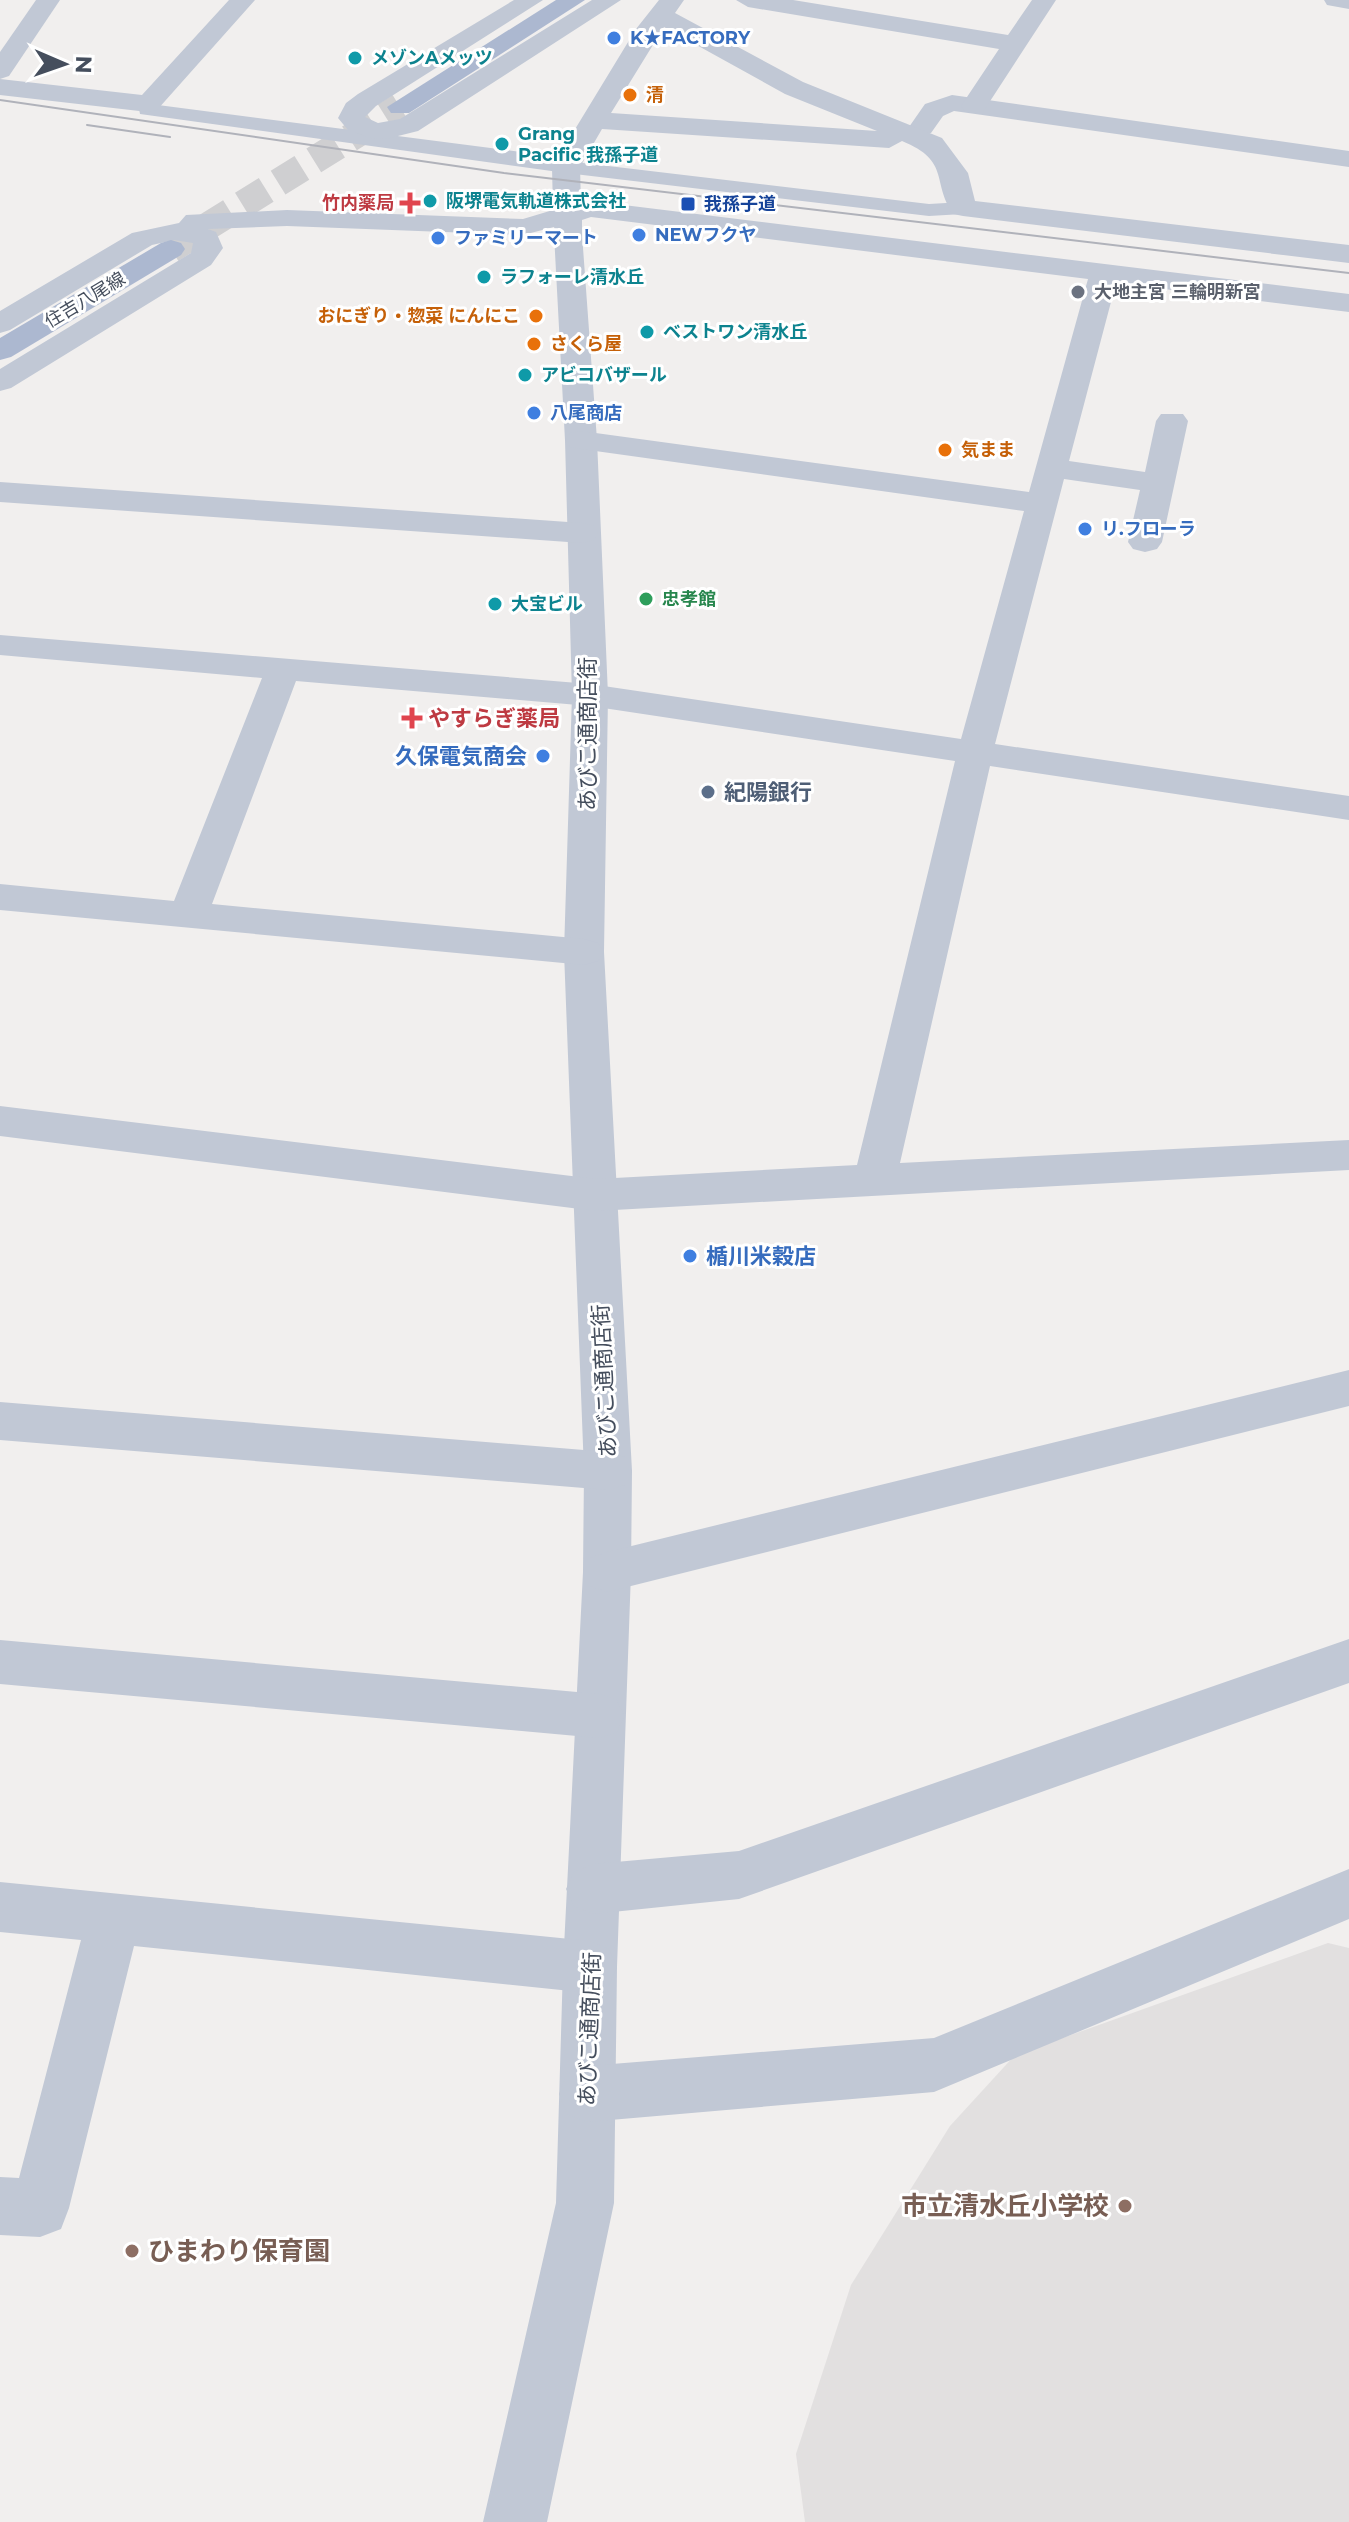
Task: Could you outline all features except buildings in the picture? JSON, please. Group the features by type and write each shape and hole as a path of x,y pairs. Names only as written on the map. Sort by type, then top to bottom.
{"main road":[{"path":"400,107 577,9"},
{"name":"住吉八尾線","path":"0,351 180,240"}],"street":[{"path":"0,71 48,0"},
{"path":"0,87 148,104 243,0"},
{"path":"524,4 367,100 355,109 351,118 357,126 382,132 409,125 577,9 609,0"},
{"path":"748,0 1015,44"},
{"path":"974,106 1044,0"},
{"path":"1336,0 1349,2"},
{"path":"488,3 524,4"},
{"path":"577,9 661,15 794,88 927,135 954,173 963,208 1349,254"},
{"path":"566,167 592,120 661,15"},
{"path":"927,135 934,110 952,103 1349,159"},
{"path":"592,120 927,135"},
{"name":"あびこ通商店街","path":"515,2522 585,2203 590,1967 607,1572 608,1471 584,952 590,695 581,440 566,167"},
{"path":"180,240 196,221 247,218 523,227 567,224 591,209 1349,303"},
{"path":"0,324 142,239 164,232 180,240 206,238 209,248 201,259 0,382"},
{"path":"875,1180 975,752 1104,273"},
{"path":"1145,542 1172,421"},
{"path":"581,440 1042,504"},
{"path":"1051,468 1158,483"},
{"path":"0,492 582,533"},
{"path":"0,645 590,695 1349,808"},
{"path":"188,915 283,669"},
{"path":"0,897 584,952"},
{"path":"0,1121 596,1195 1349,1155"},
{"path":"607,1572 1349,1388"},
{"path":"0,1421 608,1471"},
{"path":"593,1889 739,1875 1349,1661"},
{"path":"0,1662 599,1716"},
{"path":"587,2094 934,2065 1349,1894"},
{"path":"0,1907 590,1967"},
{"path":"0,2206 40,2208 114,1917"}],"lane":[{"path":"148,104 147,110 521,158 566,167 929,210 963,208"}],"shaded area":[{"name":"市立清水丘小学校","path":"1328,1943 1349,1948 1349,2522 805,2522 796,2454 851,2285 950,2126 1015,2055"}],"tunnel":[{"path":"171,249 400,107"}],"tram line":[{"path":"0,100 504,173 1349,273"},
{"path":"87,125 170,137"}],"place":[{"name":"K★FACTORY","path":"614,38"},
{"name":"メゾンAメッツ","path":"355,58"},
{"name":"清","path":"630,95"},
{"name":"Grang Pacific 我孫子道","path":"502,144"},
{"name":"阪堺電気軌道株式会社","path":"430,201"},
{"name":"竹内薬局","path":"410,203"},
{"name":"我孫子道","path":"688,204"},
{"name":"NEWフクヤ","path":"639,235"},
{"name":"ファミリーマート","path":"438,238"},
{"name":"ラフォーレ清水丘","path":"484,277"},
{"name":"大地主宮 三輪明新宮","path":"1078,292"},
{"name":"おにぎり・惣菜 にんにこ","path":"536,316"},
{"name":"ベストワン清水丘","path":"647,332"},
{"name":"さくら屋","path":"534,344"},
{"name":"アビコバザール","path":"525,375"},
{"name":"八尾商店","path":"534,413"},
{"name":"気まま","path":"945,450"},
{"name":"リ.フローラ","path":"1085,529"},
{"name":"忠孝館","path":"646,599"},
{"name":"大宝ビル","path":"495,604"},
{"name":"やすらぎ薬局","path":"412,718"},
{"name":"久保電気商会","path":"543,756"},
{"name":"紀陽銀行","path":"708,792"},
{"name":"楯川米穀店","path":"690,1256"},
{"name":"市立清水丘小学校","path":"1125,2206"},
{"name":"ひまわり保育園","path":"132,2251"}]}
